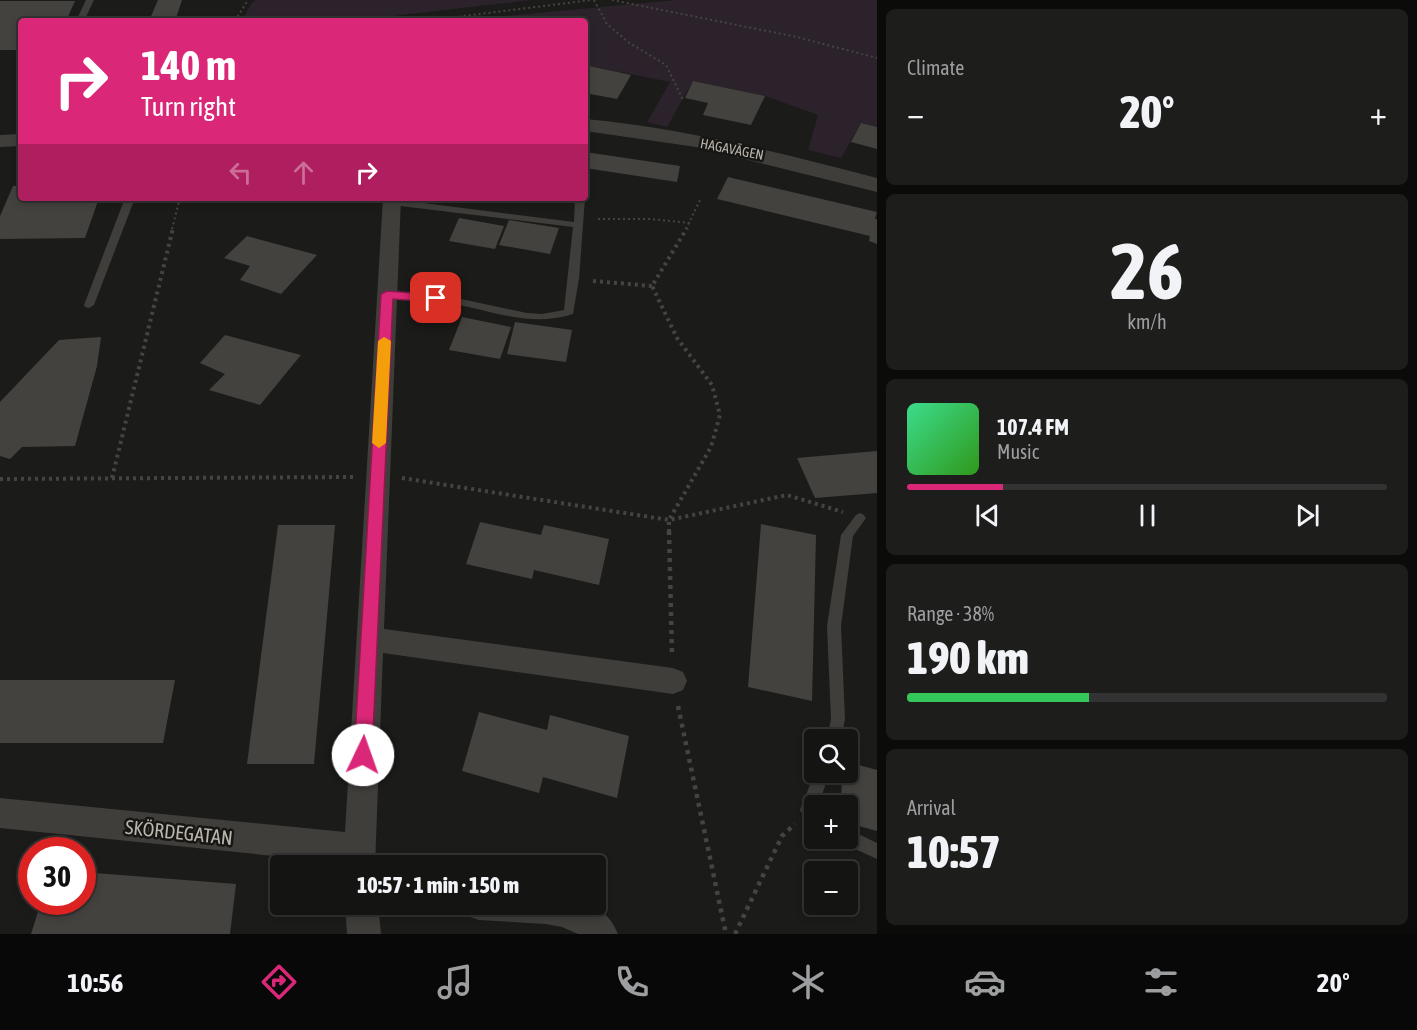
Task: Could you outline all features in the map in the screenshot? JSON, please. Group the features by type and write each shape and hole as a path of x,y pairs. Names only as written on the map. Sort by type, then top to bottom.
{"street":[{"name":"HAGAVÄGEN","path":"588,125 661,135 782,160 877,185"},
{"path":"0,141 18,140"},
{"path":"359,855 392,201"},
{"path":"369,638 406,646 673,681"},
{"name":"SKÖRDEGATAN","path":"0,813 343,855"},
{"path":"362,915 364,934"},
{"path":"574,915 595,925 601,934"}],"lane":[{"path":"81,18 90,0"},
{"path":"89,305 129,201"},
{"path":"400,201 578,222"},
{"path":"387,294 457,301 498,313 555,318 568,312 574,279 580,201"},
{"path":"836,729 838,719 834,626 848,535 860,518"},
{"path":"858,842 877,851"}],"path":[{"path":"237,18 248,0"},
{"path":"447,18 593,0 607,24 628,42 666,65 683,100"},
{"path":"612,0 797,37 877,58"},
{"path":"652,286 690,223 701,198"},
{"path":"112,478 179,201"},
{"path":"578,222 651,219 690,223"},
{"path":"574,279 652,286"},
{"path":"652,286 677,338 712,384 720,415 711,447 669,520 673,681 726,934"},
{"path":"0,479 377,477 412,479 669,520 787,495 860,518"},
{"path":"735,934 782,836 804,819"}],"shaded area":[{"path":"256,0 531,0 375,18 244,18 251,4"},
{"path":"676,0 877,0 877,127 861,123 841,158 808,150 818,115 765,96 693,81 667,127 647,122 670,82 588,66 588,18 484,18"}],"building":[{"path":"158,0 182,0 176,18 150,18"},
{"path":"0,1 75,1 67,18 18,18 18,50 0,50"},
{"path":"588,66 631,75 617,99 588,94"},
{"path":"693,81 765,96 751,125 703,115 708,103 685,98"},
{"path":"861,123 877,127 877,149 851,142"},
{"path":"588,152 680,166 677,182 588,168"},
{"path":"728,177 877,212 875,219 877,219 877,244 869,241 870,236 717,199"},
{"path":"13,186 18,186 18,201 98,201 85,238 0,239 0,216"},
{"path":"459,218 504,226 495,249 449,241"},
{"path":"509,220 559,228 550,254 499,245"},
{"path":"247,236 317,255 281,294 240,280 250,266 224,258"},
{"path":"462,317 511,327 500,359 449,350"},
{"path":"515,322 572,330 566,362 507,354"},
{"path":"225,335 301,355 260,405 209,390 225,374 200,363"},
{"path":"101,337 97,366 75,446 22,447 10,459 0,456 0,402 59,340"},
{"path":"877,451 877,493 815,498 797,458"},
{"path":"480,522 541,535 544,525 609,539 599,585 534,570 532,579 466,564"},
{"path":"761,524 816,535 812,701 748,687"},
{"path":"278,525 335,525 314,764 247,764"},
{"path":"0,680 175,680 163,743 0,743"},
{"path":"479,712 547,730 550,715 629,736 617,798 543,777 539,793 462,771"},
{"path":"858,765 877,770 877,831 858,826 858,795 841,795 842,783 858,783"},
{"path":"96,873 236,884 230,934 31,934 37,915 96,915"}],"slow traffic":[{"path":"379,443 384,341"}],"route":[{"path":"363,755 387,294 436,298"}]}
